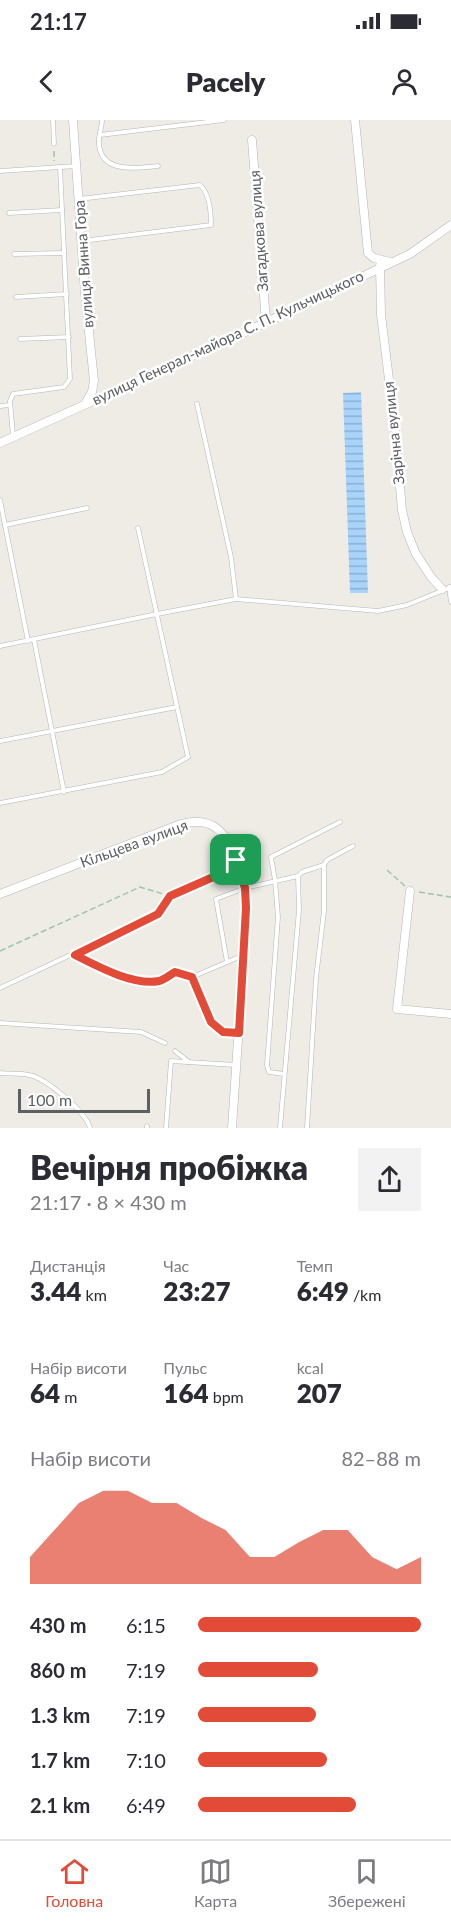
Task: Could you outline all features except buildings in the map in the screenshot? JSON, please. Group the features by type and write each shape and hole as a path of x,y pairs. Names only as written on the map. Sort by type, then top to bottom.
{"street":[{"name":"вулиця Винна Гора","path":"73,120 94,381 92,392 84,405"},
{"path":"355,120 368,253 374,258 392,262"},
{"name":"Загадкова вулиця","path":"252,140 266,322"},
{"name":"вулиця Генерал-майора С. П. Кульчицького","path":"0,443 410,254 451,225"},
{"path":"441,233 451,232"},
{"name":"Зарічна вулиця","path":"380,266 381,315 395,428 402,510 407,532 416,554 430,577 447,588"},
{"name":"Кільцева вулиця","path":"0,894 191,822 201,822 216,827 225,837 236,860 245,888 245,955 232,1128"},
{"path":"410,891 397,1009 451,1014"}],"lane":[{"path":"53,120 54,144"},
{"path":"102,120 99,149 108,163 121,167 158,166"},
{"path":"100,135 224,120"},
{"path":"0,171 77,166"},
{"path":"13,437 11,397 17,392 61,387 68,384 71,376 60,167"},
{"path":"79,199 200,185 204,189 211,211 211,225 82,241"},
{"path":"9,213 62,210"},
{"path":"14,254 64,253"},
{"path":"16,297 66,294"},
{"path":"20,339 69,337"},
{"path":"197,404 231,557 237,600"},
{"path":"0,406 10,405"},
{"path":"0,500 28,641"},
{"path":"5,525 87,508"},
{"path":"0,803 162,772 188,757 138,528"},
{"path":"0,646 237,600 378,611 408,604 447,588 451,602"},
{"path":"34,640 64,792"},
{"path":"0,741 177,707"},
{"path":"284,1074 269,1072 267,1065 278,917 271,857 340,822"},
{"path":"307,1128 316,978 324,911 324,865 327,860 352,846"},
{"path":"227,962 216,898 245,888 298,876 302,872 324,865"},
{"path":"280,1128 299,910 298,876"},
{"path":"0,988 75,955 158,914"},
{"path":"239,1033 223,1032 211,1022 192,977 245,955"},
{"path":"0,1023 141,1032 165,1043"},
{"path":"175,1051 189,1062"},
{"path":"166,1128 171,1061 237,1065"},
{"path":"0,1073 30,1075 43,1080 81,1113 88,1121 90,1128"}],"path":[{"path":"54,144 54,168"},
{"path":"158,914 170,896 220,874 236,860"},
{"path":"0,951 140,887 170,896"},
{"path":"75,955 120,975 145,980 160,981 175,972 192,977"}],"water":[{"path":"361,392 368,593 350,593 343,393"}],"route":[{"path":"236,860 245,888 246,908 239,1033 223,1032 211,1022 192,977 175,972 160,981 145,980 120,975 75,955 158,914 170,896 220,874 236,860"}]}
